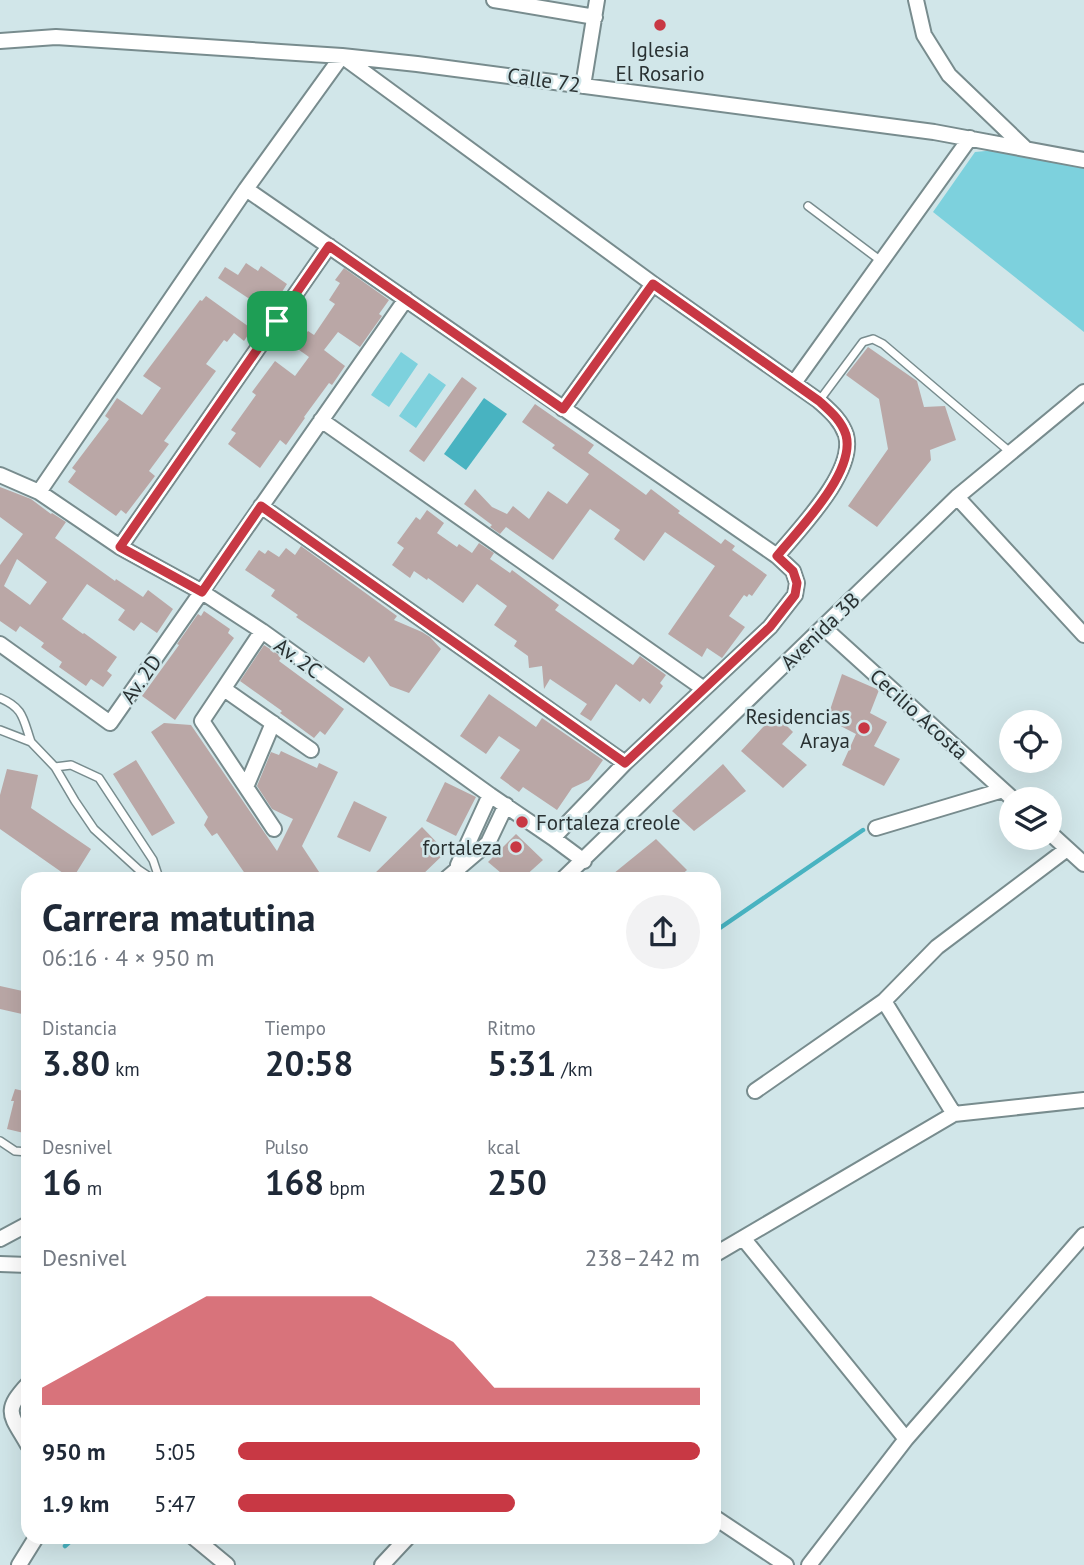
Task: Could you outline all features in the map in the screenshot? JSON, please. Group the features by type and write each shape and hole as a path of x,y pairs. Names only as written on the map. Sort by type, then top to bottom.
{"street":[{"path":"494,0 595,17"},
{"path":"583,86 597,0"},
{"path":"916,0 924,35 949,75 1026,149"},
{"name":"Calle 72","path":"0,41 56,37 342,56 418,64 970,138 1084,160"},
{"path":"39,492 246,189 342,56 653,284 819,401 838,418 846,436 846,456 836,480 777,556"},
{"path":"794,383 970,138"},
{"path":"246,189 777,556 793,571 797,583 795,595 770,627 625,763 553,838"},
{"path":"120,547 329,246"},
{"path":"563,409 653,284"},
{"path":"202,592 406,299"},
{"name":"Avenida 3B","path":"571,872 957,497 1084,392"},
{"path":"321,420 704,688"},
{"name":"Av. 2C","path":"0,475 39,492 120,547 202,592 262,631 584,861"},
{"path":"957,497 1084,635"},
{"path":"261,506 625,763"},
{"name":"Av. 2D","path":"0,644 110,723 202,592"},
{"name":"Cecilio Acosta","path":"823,627 999,787"},
{"path":"262,631 202,720 274,829"},
{"path":"224,689 311,750"},
{"path":"246,787 273,723"},
{"path":"452,872 490,794"},
{"path":"876,828 999,797"},
{"path":"453,872 488,844 506,805"},
{"path":"1062,844 1084,864"},
{"path":"755,1091 884,1001 937,947 1067,849"},
{"path":"884,1001 954,1114"},
{"path":"721,1251 954,1114 1084,1100"},
{"path":"0,1239 21,1228"},
{"path":"809,1565 906,1439 1084,1235"},
{"path":"743,1238 906,1439"},
{"path":"0,1264 21,1265"},
{"path":"21,1392 12,1404 10,1415 21,1433"},
{"path":"721,1522 786,1565"},
{"path":"19,1565 32,1544"},
{"path":"202,1544 227,1565"},
{"path":"382,1565 402,1544"}],"lane":[{"path":"808,206 882,261"},
{"path":"819,401 863,342 873,339 883,344 1011,453"},
{"path":"0,698 14,704 21,713 31,742"},
{"path":"0,730 31,742 55,766 94,829 142,872"},
{"path":"55,766 71,765 99,778 153,860 157,872"},
{"path":"0,1141 15,1151 21,1151"}],"shaded area":[{"path":"996,150 1084,167 1084,332 933,212 975,152"},
{"path":"401,352 418,364 389,407 371,395"},
{"path":"429,373 446,385 416,428 399,416"},
{"path":"484,398 507,414 466,470 444,454"}],"building":[{"path":"246,263 258,271 261,266 287,284 275,303 260,293 254,302 218,278 225,267 238,275"},
{"path":"344,268 389,300 379,314 382,316 360,347 338,332 324,350 345,366 332,385 329,383 286,445 280,440 260,468 228,444 236,433 231,430 256,395 252,392 275,361 295,376 309,357 295,347 308,331 314,335 335,304 329,300 340,283 335,280"},
{"path":"206,296 252,329 244,341 234,333 227,342 224,340 206,364 216,371 164,441 169,444 149,471 155,476 126,514 121,510 116,516 68,482 76,471 72,468 109,419 105,416 117,398 142,415 161,388 143,376 200,300"},
{"path":"868,347 917,381 924,407 945,406 956,440 930,450 931,460 877,527 848,506 888,449 879,399 846,375"},
{"path":"462,377 477,388 424,462 409,451"},
{"path":"535,404 594,445 588,453 646,495 651,489 680,511 678,513 721,544 725,539 735,546 732,550 767,575 752,596 744,595 729,616 745,627 722,658 707,648 702,657 668,634 715,566 665,532 644,561 614,539 620,530 590,509 553,560 506,527 500,534 464,504 475,489 492,507 507,514 513,506 529,519 548,491 567,504 589,474 552,448 555,445 522,422"},
{"path":"0,487 31,499 66,522 55,538 115,581 116,579 143,597 148,590 173,609 157,633 141,622 134,631 118,620 125,610 87,584 62,619 117,657 107,671 112,675 103,687 91,679 86,686 59,667 62,662 41,647 44,643 20,626 16,632 0,621 0,565 23,534 0,517","holes":["17,559 47,582 30,605 4,586"]},
{"path":"427,510 444,523 437,533 457,547 459,544 472,553 479,543 494,553 490,559 510,573 512,570 559,605 555,610 633,665 640,656 666,675 660,683 663,686 650,704 643,698 640,702 616,684 591,721 580,714 587,704 550,679 544,689 542,666 529,668 528,656 514,646 517,641 494,625 507,606 477,584 463,603 428,578 427,580 414,571 410,578 392,565 404,548 397,543 416,517 420,520"},
{"path":"301,546 397,616 394,620 422,632 441,649 409,693 390,686 369,656 364,663 296,617 298,615 271,596 275,590 245,570 259,550 265,554 268,550 279,557 286,548 295,555"},
{"path":"204,611 230,629 228,633 234,638 175,720 142,696 198,614 201,616"},
{"path":"264,645 282,657 279,661 344,709 325,735 320,731 314,738 240,681"},
{"name":"Residencias Araya","path":"842,674 879,690 870,713 887,722 874,746 900,759 884,786 842,765 856,734 827,719"},
{"path":"489,694 536,727 542,718 603,760 589,780 572,788 557,810 523,787 519,792 500,778 520,750 499,736 486,754 460,736"},
{"path":"775,714 793,732 782,744 807,765 783,788 741,751"},
{"path":"164,723 191,725 277,851 293,819 272,809 257,786 271,752 279,755 281,751 317,768 319,763 338,772 302,846 319,872 244,872 217,833 212,836 204,825 208,817 151,732"},
{"path":"136,760 175,823 152,836 113,774"},
{"path":"723,764 746,791 694,831 672,811"},
{"path":"7,769 38,775 31,808 91,849 77,872 61,872 0,829 0,795"},
{"path":"445,782 476,797 456,836 426,821"},
{"path":"354,801 387,817 370,852 337,837"},
{"path":"422,827 446,852 425,872 376,872"},
{"name":"fortaleza","path":"516,834 543,860 530,872 500,872 488,862"},
{"path":"656,839 687,870 685,872 615,872"},
{"path":"0,986 21,991 21,1014 0,1009"},
{"path":"15,1089 21,1090 21,1132 7,1129 14,1101 11,1101"}],"waterway":[{"path":"721,927 863,830"}],"place":[{"name":"Iglesia El Rosario","path":"660,25"},
{"name":"Residencias Araya","path":"864,728"},
{"name":"Fortaleza creole","path":"522,822"},
{"name":"fortaleza","path":"516,847"}],"route":[{"path":"329,246 563,409 653,284 819,401 838,418 846,436 846,456 836,480 777,556 793,571 797,583 795,595 770,627 625,763 261,506 202,592 120,547 277,321 329,246"}]}
